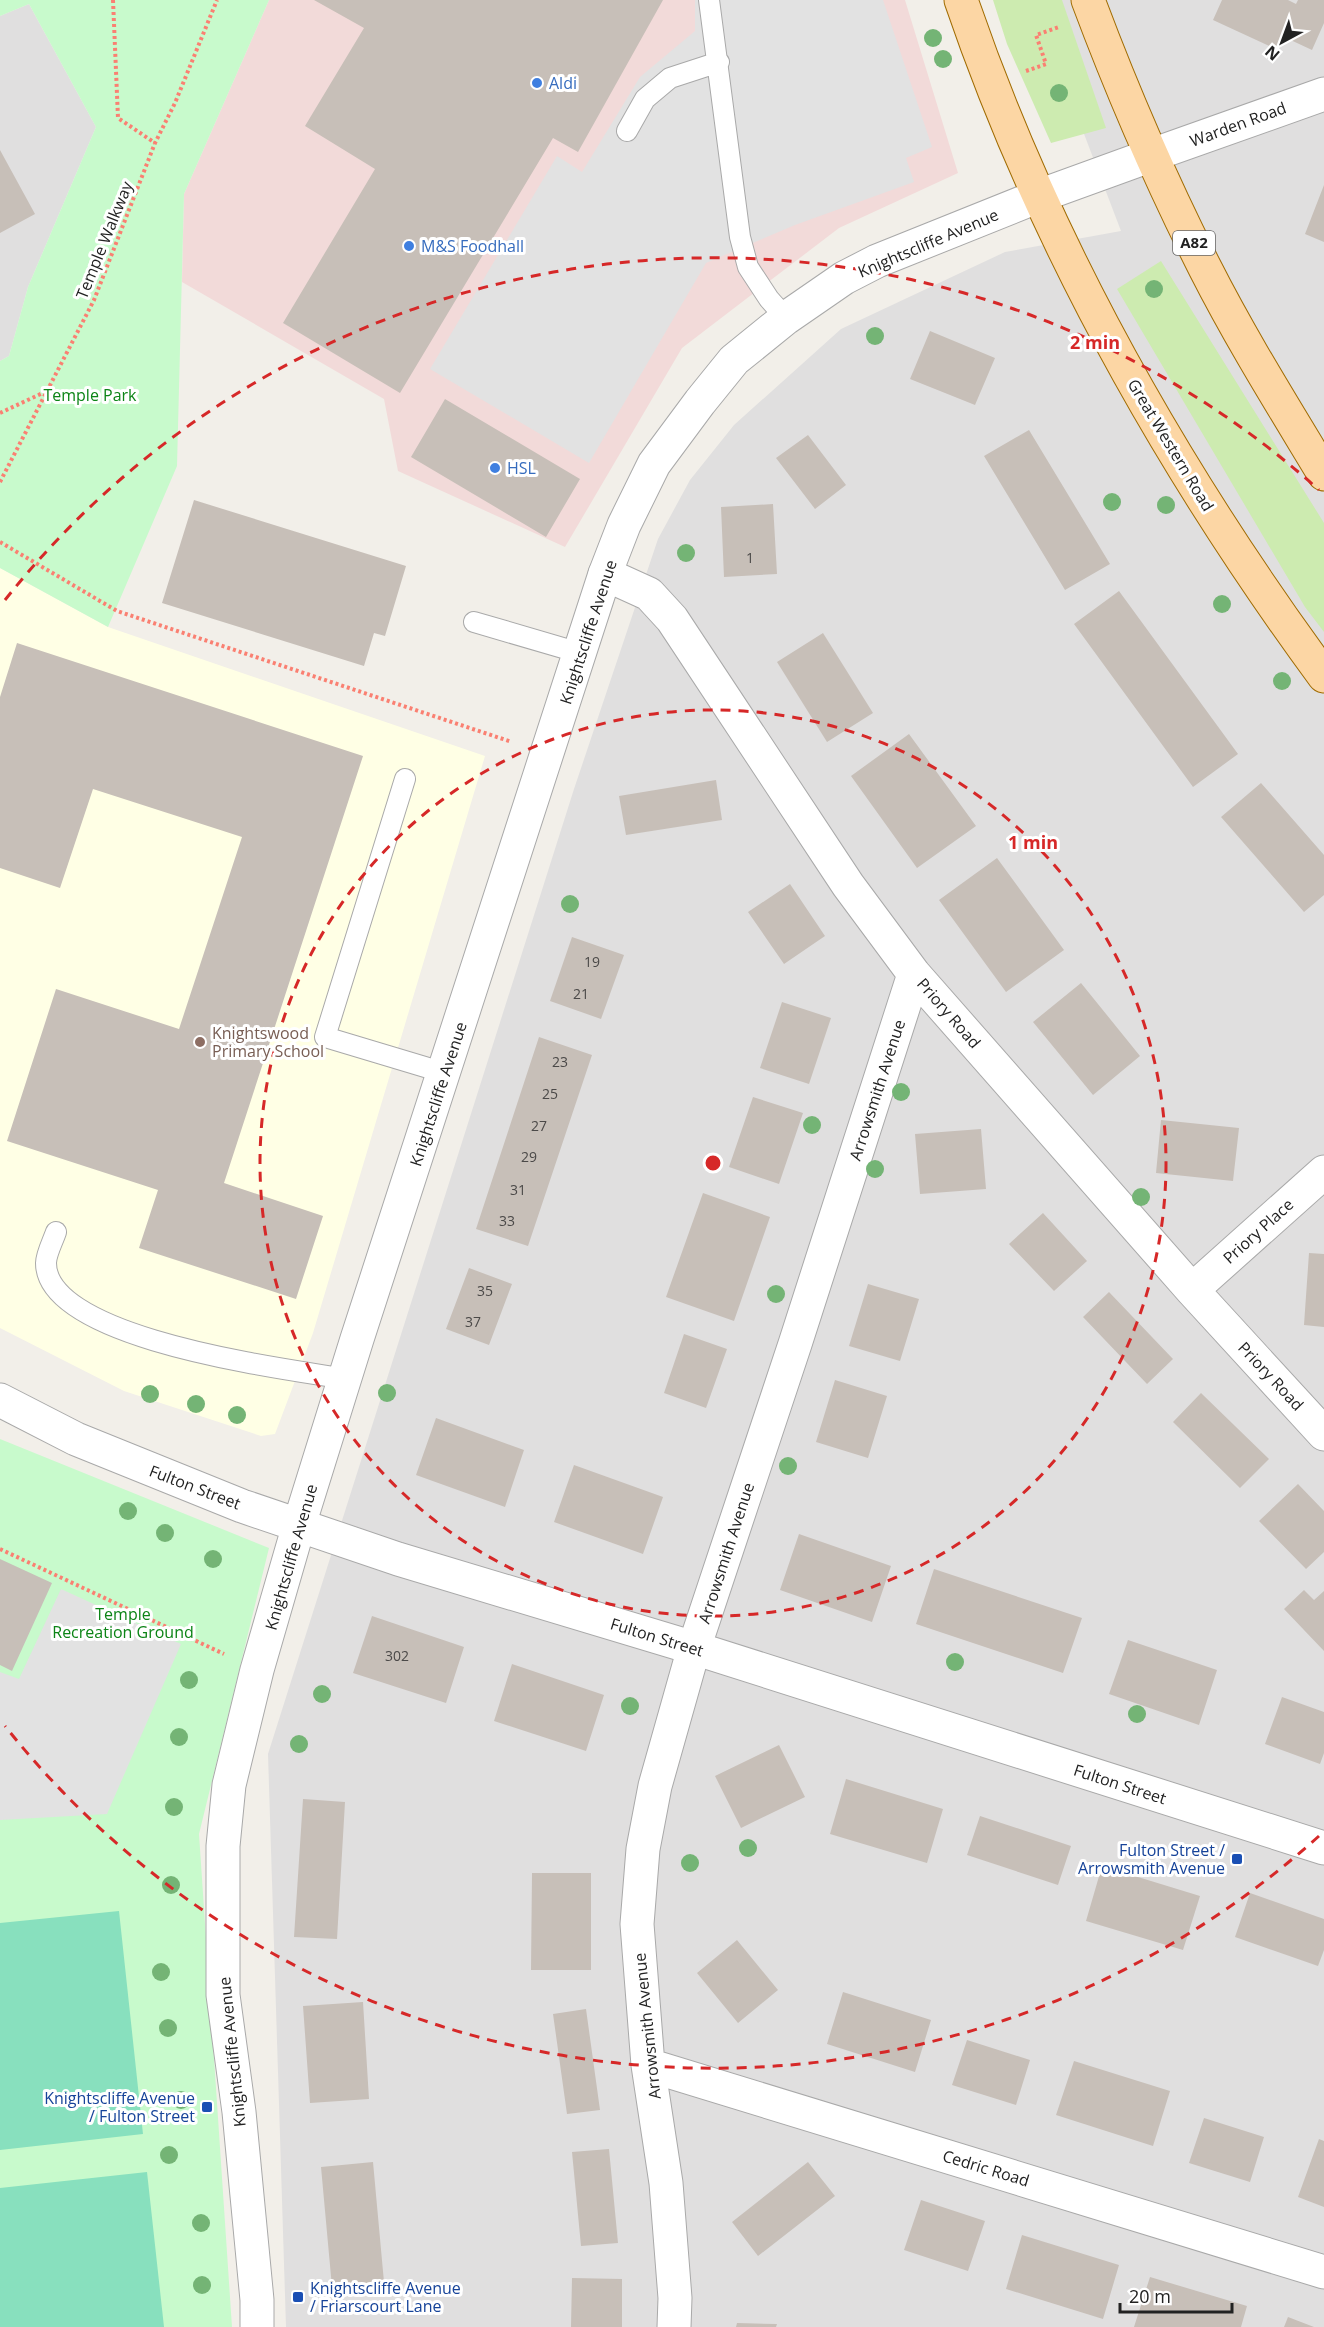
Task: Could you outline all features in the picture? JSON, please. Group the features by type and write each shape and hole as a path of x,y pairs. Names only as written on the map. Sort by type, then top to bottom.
{"main road":[{"name":"Great Western Road","path":"961,0 991,83 1039,196 1119,358 1220,528 1271,604 1324,676"},
{"name":"A82","path":"1091,8 1152,155 1206,269 1268,381 1324,474"}],"street":[{"name":"Warden Road","path":"1152,155 1324,94"},
{"name":"Knightscliffe Avenue","path":"257,2327 257,2300 239,2112 223,1995 223,1846 229,1785 257,1670 299,1525 605,574 624,525 654,464 700,402 734,360 786,318 844,278 877,261 1039,196 1152,155"},
{"name":"Priory Road","path":"605,574 649,594 672,619 848,885 914,974 1192,1290 1324,1434"},
{"name":"Arrowsmith Avenue","path":"674,2327 675,2298 666,2183 648,2065 637,1924 642,1849 655,1786 694,1648 914,974"},
{"name":"Priory Place","path":"1192,1290 1324,1172"},
{"name":"Fulton Street","path":"0,1400 76,1439 219,1498 398,1559 694,1648 1324,1848"},
{"name":"Cedric Road","path":"648,2065 1324,2272"}],"lane":[{"path":"710,0 740,237 748,267 786,318"},
{"path":"627,130 645,99 670,78 719,62"},
{"path":"474,622 580,653"},
{"path":"405,778 325,1037 445,1073"},
{"path":"56,1232 46,1262 52,1284 72,1302 105,1323 144,1338 189,1350 346,1379"}],"path":[{"path":"113,0 118,118 155,143"},
{"name":"Temple Walkway","path":"0,482 94,300 155,143 175,103 217,0"},
{"path":"991,83 1046,64 1036,35 1091,8"},
{"path":"0,413 47,391"},
{"path":"0,542 117,611 547,755"},
{"path":"0,1549 257,1670"}],"shaded area":[{"path":"269,0 905,0 958,173 839,228 682,348 565,547 398,471 384,399 182,282 184,194"},
{"path":"695,0 883,0 932,147 906,158 914,182 795,225 706,263 589,463 430,369 557,156 582,172 640,77 695,31"},
{"path":"1033,0 1324,0 1324,2327 286,2327 268,1754 574,789 658,539 690,480 734,425 841,329 1005,252 1121,231"},
{"path":"29,4 96,127 28,287 9,356 0,361 0,16"},
{"name":"Knightswood Primary School","path":"0,568 108,627 485,756 313,1333 275,1434 261,1436 124,1391 0,1328"},
{"path":"61,1589 181,1644 107,1814 0,1820 0,1672 19,1679"}],"green space":[{"name":"Temple Park","path":"0,0 269,0 184,194 177,466 108,627 0,568 0,361 9,356 28,287 96,127 29,4 0,16"},
{"path":"993,0 1062,0 1106,128 1051,143 1007,44"},
{"path":"1161,261 1324,523 1324,632 1305,607 1117,289"},
{"name":"Temple Recreation Ground","path":"0,1439 269,1548 199,1834 232,2327 0,2327"},
{"path":"119,1911 143,2134 0,2150 0,1923"},
{"path":"147,2172 164,2327 0,2327 0,2188"}],"building":[{"name":"M&S Foodhall","path":"314,0 663,0 578,152 553,138 400,393 283,323 375,169 305,126 364,28"},
{"path":"1222,0 1288,0 1296,4 1298,0 1324,0 1324,23 1312,50 1282,36 1276,49 1213,20"},
{"path":"0,150 35,214 0,233"},
{"path":"1324,185 1324,242 1305,234"},
{"path":"930,331 995,358 975,405 910,379"},
{"name":"HSL","path":"445,399 580,479 546,537 411,457"},
{"path":"1029,430 1110,564 1065,590 984,456"},
{"path":"808,435 846,485 815,509 776,458"},
{"path":"194,500 406,566 385,636 374,633 364,666 162,603"},
{"path":"773,504 777,574 724,577 721,507"},
{"path":"1119,591 1238,754 1193,787 1074,624"},
{"path":"823,633 873,713 827,742 777,662"},
{"path":"17,643 363,756 224,1183 323,1216 296,1299 139,1248 158,1190 7,1141 56,989 179,1029 242,837 93,789 60,888 0,868 0,697"},
{"path":"909,734 976,826 917,868 851,776"},
{"path":"716,780 722,820 626,835 619,796"},
{"path":"1261,783 1324,855 1324,895 1304,912 1221,817"},
{"path":"997,858 1064,950 1006,992 939,900"},
{"path":"790,884 825,936 784,964 748,912"},
{"path":"572,937 624,955 601,1019 550,1001"},
{"path":"1081,983 1140,1056 1093,1095 1033,1022"},
{"path":"782,1002 831,1018 809,1084 760,1068"},
{"path":"539,1037 592,1055 528,1246 476,1229"},
{"path":"753,1097 803,1113 779,1184 729,1167"},
{"path":"1161,1120 1239,1128 1233,1181 1156,1173"},
{"path":"981,1129 986,1189 920,1194 915,1134"},
{"path":"703,1193 770,1217 734,1321 666,1297"},
{"path":"1043,1213 1087,1261 1054,1291 1009,1244"},
{"path":"1309,1253 1324,1254 1324,1327 1304,1325"},
{"path":"469,1268 512,1284 489,1345 446,1329"},
{"path":"868,1284 919,1299 900,1361 849,1346"},
{"path":"1109,1292 1173,1359 1147,1384 1083,1317"},
{"path":"684,1334 727,1349 706,1408 664,1393"},
{"path":"835,1380 887,1396 868,1458 816,1442"},
{"path":"1201,1393 1269,1459 1240,1488 1173,1422"},
{"path":"436,1418 524,1450 505,1507 416,1475"},
{"path":"574,1465 663,1497 643,1554 554,1522"},
{"path":"1298,1484 1324,1511 1324,1552 1306,1569 1259,1521"},
{"path":"799,1534 891,1566 872,1622 780,1590"},
{"path":"0,1559 52,1583 12,1671 0,1665"},
{"path":"934,1569 1082,1618 1063,1673 916,1624"},
{"path":"1304,1590 1314,1600 1324,1591 1324,1651 1284,1609"},
{"path":"372,1616 464,1647 446,1703 353,1673"},
{"path":"1128,1640 1217,1670 1199,1725 1109,1694"},
{"path":"512,1664 604,1695 586,1751 494,1721"},
{"path":"1282,1697 1324,1712 1324,1753 1320,1764 1265,1744"},
{"path":"779,1745 805,1797 741,1828 715,1776"},
{"path":"846,1779 943,1809 927,1863 830,1834"},
{"path":"303,1799 345,1802 337,1939 294,1937"},
{"path":"980,1816 1071,1846 1058,1885 967,1855"},
{"path":"1102,1866 1200,1896 1183,1950 1086,1921"},
{"path":"532,1873 591,1873 591,1970 531,1970"},
{"path":"1250,1893 1324,1919 1324,1950 1318,1966 1235,1937"},
{"path":"737,1940 778,1990 738,2023 697,1973"},
{"path":"843,1992 931,2020 915,2072 827,2044"},
{"path":"363,2002 369,2099 310,2103 303,2006"},
{"path":"586,2009 600,2110 567,2114 553,2014"},
{"path":"967,2040 1030,2060 1016,2105 952,2085"},
{"path":"1074,2061 1170,2091 1153,2146 1056,2115"},
{"path":"1204,2118 1264,2137 1250,2182 1189,2163"},
{"path":"1319,2139 1324,2141 1324,2207 1298,2197"},
{"path":"609,2149 618,2243 581,2246 572,2152"},
{"path":"373,2162 385,2293 333,2298 321,2167"},
{"path":"808,2162 835,2196 758,2256 732,2222"},
{"path":"921,2200 985,2221 968,2271 904,2250"},
{"path":"1022,2235 1119,2265 1103,2319 1006,2289"},
{"path":"1150,2277 1247,2306 1241,2327 1134,2327"},
{"path":"572,2278 622,2279 622,2327 571,2327"},
{"path":"1288,2317 1314,2327 1284,2327"},
{"path":"737,2323 777,2324 776,2327 736,2327"}],"place":[{"name":"Aldi","path":"537,83"},
{"name":"M&S Foodhall","path":"409,246"},
{"name":"HSL","path":"495,468"},
{"name":"Knightswood Primary School","path":"200,1042"},
{"name":"Fulton Street / Arrowsmith Avenue","path":"1237,1859"},
{"name":"Knightscliffe Avenue / Fulton Street","path":"207,2107"},
{"name":"Knightscliffe Avenue / Friarscourt Lane","path":"298,2297"}]}
